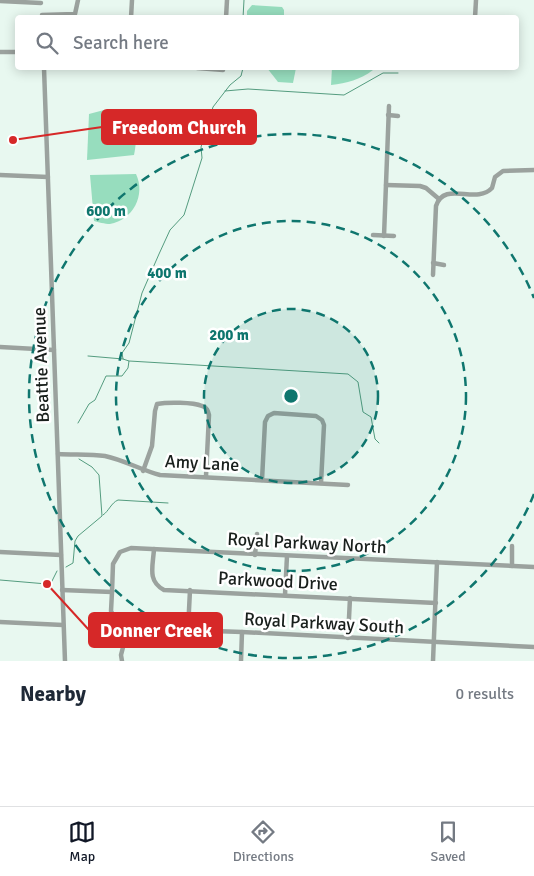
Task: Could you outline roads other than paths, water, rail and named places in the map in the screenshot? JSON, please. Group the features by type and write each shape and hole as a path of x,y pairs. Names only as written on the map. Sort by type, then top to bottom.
{"street":[{"path":"58,15 75,14 78,0"},
{"path":"131,15 132,0"},
{"path":"226,15 227,0"},
{"path":"474,15 476,0"},
{"path":"0,1 41,1 42,15"},
{"path":"0,52 15,52"},
{"name":"Beattie Avenue","path":"44,70 65,661"},
{"path":"384,236 389,106"},
{"path":"388,115 398,116"},
{"path":"432,275 436,206 439,199 449,194 483,195 492,188 495,176 504,171 534,170"},
{"path":"0,175 48,177"},
{"path":"386,185 420,186 426,188 439,199"},
{"path":"374,235 394,236"},
{"path":"433,264 444,265"},
{"path":"0,347 54,350"},
{"path":"144,471 152,446 157,404 165,402 202,405 207,409 209,415 206,476"},
{"path":"262,480 265,422 268,416 274,413 316,416 322,420 324,425 321,483"},
{"name":"Amy Lane","path":"58,454 104,456 160,475 348,485"},
{"path":"255,555 257,534"},
{"path":"512,546 512,566"},
{"name":"Royal Parkway North","path":"112,592 113,564 120,552 131,548 534,567"},
{"name":"Parkwood Drive","path":"154,549 153,580 156,586 164,590 436,603"},
{"path":"0,552 61,555"},
{"path":"285,595 287,556"},
{"path":"433,661 437,562"},
{"path":"62,590 112,592 111,611 115,619 128,628 122,661"},
{"path":"188,630 190,590"},
{"path":"348,638 350,598"},
{"path":"0,622 63,625"},
{"name":"Royal Parkway South","path":"128,628 534,646"},
{"path":"241,661 242,632"}],"waterway":[{"path":"243,15 244,0"},
{"path":"78,423 89,404 95,400 106,376 122,376 128,368 129,361 123,359 122,353 129,343 142,293 159,254 170,230 184,215 202,158 201,147 213,107 230,85 241,76 242,70"},
{"path":"225,91 248,89 344,95 383,73 398,73"},
{"path":"88,356 123,359"},
{"path":"129,361 348,374 358,382 363,412 371,417 375,439 379,443"},
{"path":"66,567 73,563 75,541 78,536 102,516 99,475 92,467 79,459"},
{"path":"103,515 118,500 168,503"},
{"path":"0,580 47,584 51,583 57,571"}],"place":[{"name":"Freedom Church","path":"13,140"},
{"name":"Donner Creek","path":"47,584"}]}
